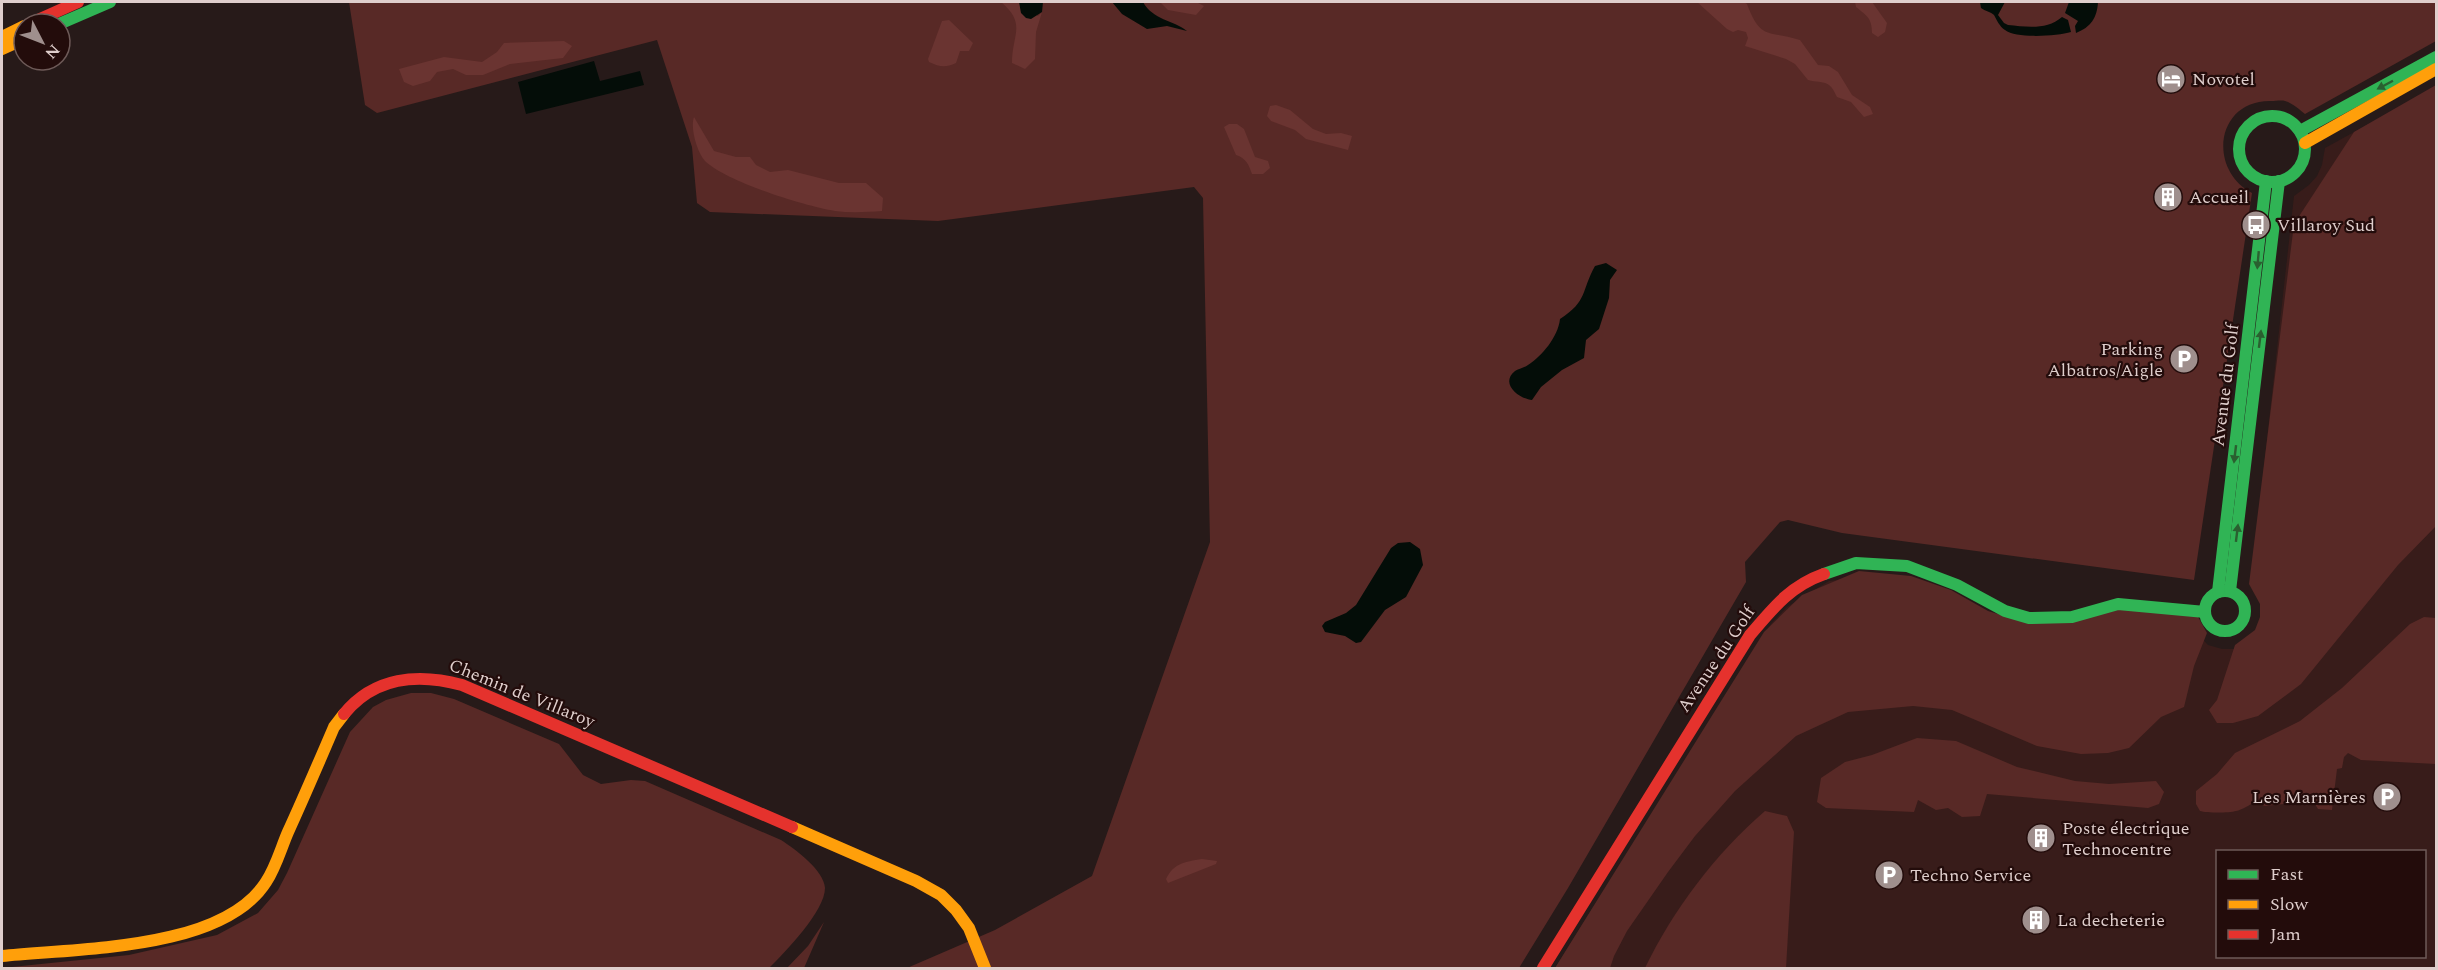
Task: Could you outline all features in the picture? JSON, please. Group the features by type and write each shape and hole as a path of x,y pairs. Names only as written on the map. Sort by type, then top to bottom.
{"street":[{"path":"56,12 78,2"},
{"path":"72,18 110,2"},
{"path":"2302,137 2436,57"},
{"path":"2302,137 2436,69"},
{"path":"2271,116 2292,123 2302,137 2302,163 2288,178 2272,181 2249,172 2243,164 2239,146 2243,133 2250,124 2260,118 2271,116"},
{"name":"Avenue du Golf","path":"1543,969 1750,635 1779,601 1805,581 1856,563 1907,566 1957,585 2005,611 2029,618 2072,617 2118,604 2205,612 2211,597 2224,592 2272,181"},
{"path":"2205,612 2207,619 2216,629 2222,631 2237,628 2245,617 2246,610 2242,599 2224,592"},
{"name":"Chemin de Villaroy","path":"2,956 144,941 217,923 236,912 252,899 267,881 339,718 356,701 378,687 402,678 431,676 462,685 916,881 940,895 962,920 976,942 985,969"}],"shaded area":[{"path":"349,2 2436,2 2436,41 2305,114 2288,102 2271,101 2253,104 2238,112 2229,123 2224,138 2224,153 2228,168 2238,182 2252,193 2194,580 1842,533 1788,520 1780,522 1745,562 1746,582 1519,968 907,968 995,930 1092,876 1210,542 1203,198 1194,187 938,221 710,212 697,203 692,147 657,40 377,113 365,105"},
{"path":"1001,2 1019,2 1020,5 1038,16 1042,12 1036,32 1035,59 1025,69 1012,63 1016,23 1009,10"},
{"path":"1019,2 1043,2 1042,12 1031,19 1026,18 1021,13"},
{"path":"1112,2 1143,2 1152,13 1187,31 1167,26 1147,29 1122,14"},
{"path":"1160,2 1196,2 1204,6 1196,15 1168,10"},
{"path":"1697,2 1744,2 1761,29 1800,40 1818,65 1829,66 1838,72 1852,95 1870,107 1873,114 1864,117 1851,102 1837,97 1829,85 1808,80 1795,64 1786,59 1745,46 1748,38 1746,32 1738,30 1733,32 1727,29"},
{"path":"1855,2 1872,2 1887,23 1885,32 1878,37 1872,33 1870,21 1856,7"},
{"path":"1980,2 2005,2 1998,15 2008,25 2043,26 2062,17 2068,20 2071,32 2037,36 2011,33 2001,27 1994,15 1981,8"},
{"path":"2069,2 2098,2 2092,21 2086,28 2076,33 2075,26 2078,21 2065,13"},
{"path":"949,20 973,43 969,51 960,51 956,63 939,66 929,62 928,59 942,21"},
{"path":"564,41 572,46 563,58 510,64 483,75 466,75 453,69 437,72 430,81 413,86 404,82 399,69 444,57 482,62 497,52 504,43"},
{"path":"594,61 600,81 640,71 644,85 526,114 518,82"},
{"path":"2436,85 2436,526 2398,565 2301,684 2258,716 2233,723 2217,723 2209,710 2217,700 2235,645 2255,630 2260,617 2260,604 2249,584 2294,224 2354,132"},
{"path":"2436,87 2436,968 1555,968 1771,624 1787,607 1829,581 1864,577 2000,620 2192,628 2208,645 2222,649 2234,649 2253,638 2261,620 2260,602 2251,583 2294,196 2309,185 2317,176 2325,148"},
{"path":"1276,105 1290,110 1313,129 1326,134 1341,133 1352,136 1348,150 1306,139 1295,130 1271,121 1267,116 1270,106"},
{"path":"694,117 714,151 736,157 750,157 756,165 770,172 788,170 839,183 866,183 883,198 882,211 847,212 821,208 786,199 730,177 702,157 694,133"},
{"path":"1237,124 1244,129 1255,157 1268,161 1270,168 1263,174 1252,174 1247,162 1236,155 1224,127"},
{"path":"1606,263 1617,270 1610,280 1609,298 1599,329 1586,340 1584,358 1562,370 1541,387 1532,400 1517,394 1510,386 1511,376 1544,351 1556,333 1560,319 1580,301 1595,266"},
{"path":"1410,542 1420,549 1423,565 1406,597 1385,610 1361,642 1356,643 1345,636 1325,632 1322,626 1325,622 1346,613 1356,605 1391,548 1398,543"},
{"path":"1859,571 1911,576 1951,590 1988,611 2024,622 2062,621 2130,607 2197,615 2207,633 2194,666 2184,707 2161,717 2129,748 2108,753 2081,754 2037,746 1952,710 1913,706 1848,712 1796,736 1735,791 1695,836 1627,931 1610,968 1555,968 1764,632 1802,595"},
{"path":"2424,617 2436,618 2436,764 2361,760 2348,753 2344,757 2342,768 2337,769 2332,810 2318,809 2313,801 2265,806 2255,802 2233,812 2200,811 2196,804 2196,791 2217,774 2235,753 2300,721 2342,688 2410,624"},
{"path":"411,693 431,693 454,699 559,744 583,775 601,784 631,780 645,781 781,840 808,861 823,881 825,888 823,897 812,919 769,968 2,968 129,955 217,935 258,913 278,890 287,873 350,732 373,707 386,700"},
{"path":"1917,738 1956,741 2017,767 2075,781 2109,784 2156,781 2164,792 2159,804 2148,808 1987,794 1980,816 1962,817 1948,808 1936,810 1918,800 1914,812 1826,808 1817,802 1821,778 1845,762 1872,755"},
{"path":"1765,811 1787,816 1794,832 1786,968 1645,968 1682,904 1712,864"},
{"path":"1202,859 1217,861 1216,864 1168,883 1166,879 1176,866"},
{"path":"824,922 804,968 787,968 808,946"}],"traffic: fast":[{"path":"72,18 110,2"},
{"path":"2300,131 2436,57"},
{"path":"2272,116 2284,119 2295,126 2302,137 2305,149 2302,161 2295,172 2284,179 2272,182 2260,179 2249,172 2242,161 2239,149 2242,137 2249,126 2260,119 2272,116"},
{"path":"2218,592 2266,181"},
{"path":"2230,591 2279,181"},
{"path":"1824,574 1856,563 1907,566 1957,585 2005,611 2029,618 2072,617 2118,604 2205,612"},
{"path":"2225,591 2233,592 2239,597 2244,603 2245,611 2244,619 2239,625 2233,630 2225,631 2217,630 2211,625 2206,619 2205,611 2206,603 2211,597 2217,592 2225,591"}],"traffic: slow":[{"path":"2,37 12,32"},
{"path":"2,49 12,44"},
{"path":"2305,143 2436,69"},
{"path":"2,956 145,942 183,934 217,922 245,905 270,876 334,727 344,714"},
{"path":"792,827 916,881 941,895 969,928 985,968"}],"traffic: jam":[{"path":"56,12 78,2"},
{"path":"1543,968 1750,635 1792,591 1824,574"},
{"path":"344,714 369,692 398,681 429,679 462,685 792,827"}],"place":[{"name":"Novotel","path":"2171,79"},
{"name":"Accueil","path":"2168,197"},
{"name":"Villaroy Sud","path":"2256,225"},
{"name":"Parking Albatros/Aigle","path":"2184,359"},
{"name":"Les Marnières","path":"2387,797"},
{"name":"Poste électrique Technocentre","path":"2041,838"},
{"name":"Techno Service","path":"1889,875"},
{"name":"La decheterie","path":"2036,920"}]}
